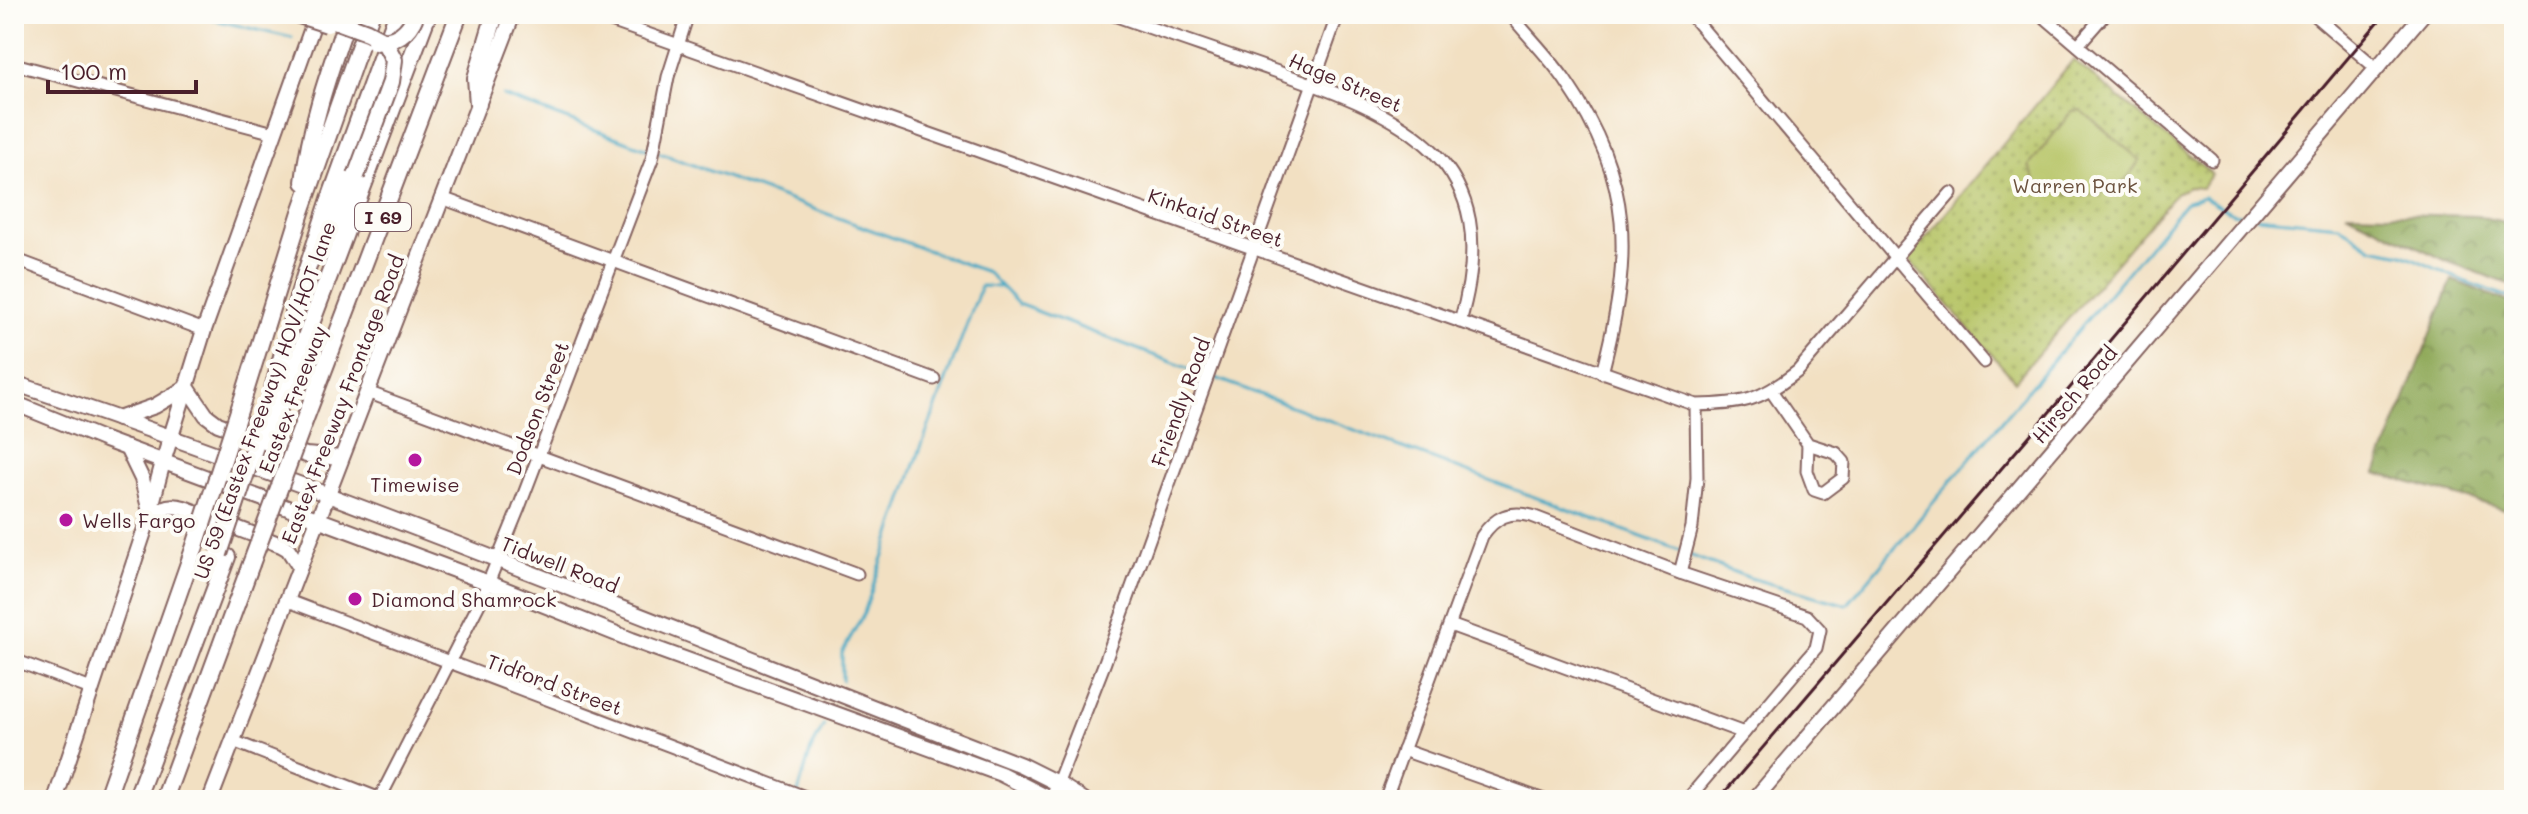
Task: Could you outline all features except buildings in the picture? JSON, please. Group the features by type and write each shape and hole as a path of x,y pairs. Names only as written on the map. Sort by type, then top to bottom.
{"highway":[{"path":"296,14 384,41 404,34 416,14"},
{"path":"274,406 298,344 386,68 382,54 364,35 318,14"},
{"path":"301,212 307,151 324,87 349,14"},
{"path":"106,800 195,546 301,212 371,14"},
{"name":"Eastex Freeway","path":"136,800 274,406 299,294 397,14"},
{"path":"364,35 393,31 408,14"},
{"name":"US 59 (Eastex Freeway) HOV/HOT lane","path":"274,406 428,14"},
{"name":"Eastex Freeway","path":"164,800 459,14"},
{"path":"478,104 476,78 495,14"},
{"path":"354,174 394,69 391,52 384,41"}],"main road":[{"path":"55,800 148,518 204,330 318,14"},
{"name":"Eastex Freeway Frontage Road","path":"210,800 513,14"},
{"name":"Hirsch Road","path":"1754,800 2423,14"},
{"name":"Tidwell Road","path":"14,383 170,438 641,616 1021,765 1084,800"},
{"path":"118,419 155,406 187,387"},
{"path":"187,387 206,415 218,424 306,455 341,458"},
{"path":"14,403 632,640 1001,774 1051,800"},
{"path":"127,448 142,479 148,518"},
{"path":"148,518 161,509 175,506 281,545 288,549 299,566"},
{"path":"632,640 641,616"},
{"path":"901,736 906,721"}],"street":[{"name":"Kinkaid Street","path":"591,14 1696,405 1740,403 1772,392"},
{"name":"Dodson Street","path":"381,800 489,583 648,170 658,118 688,14"},
{"name":"Hage Street","path":"1111,14 1313,83 1397,121 1428,145 1444,164 1465,205 1474,247 1469,291 1460,322"},
{"name":"Friendly Road","path":"1051,800 1105,662 1338,14"},
{"path":"1510,14 1563,77 1580,104 1604,154 1619,203 1624,252 1622,276 1614,329 1602,373"},
{"path":"1690,14 1984,362"},
{"path":"2041,14 2212,160"},
{"path":"2078,45 2105,14"},
{"path":"2313,14 2376,68"},
{"path":"14,64 274,133"},
{"path":"1808,444 1836,453 1845,466 1841,482 1823,493 1814,490 1809,478 1808,444 1772,392 1812,356 1951,193"},
{"path":"442,198 934,379"},
{"path":"14,259 204,330"},
{"path":"367,392 857,574"},
{"path":"1682,568 1697,478 1696,405"},
{"path":"1385,800 1482,536 1498,518 1514,513 1534,517 1682,568 1807,616 1820,630 1812,654 1687,800"},
{"name":"Tidford Street","path":"286,600 810,799"},
{"path":"1450,625 1744,733"},
{"path":"14,660 91,689"},
{"path":"233,741 381,800"},
{"path":"1403,750 1544,800"}],"green space":[{"name":"Warren Park","path":"2073,60 2212,174 2202,188 2189,187 2176,193 2015,381 1908,259"},
{"path":"2081,110 2140,160 2125,180 2106,191 2084,194 2039,190 2029,166 2072,111"},
{"path":"2346,213 2477,216 2514,224 2514,286 2449,262"},
{"path":"2452,280 2514,304 2514,512 2376,473"}],"waterway":[{"path":"189,14 292,38"},
{"path":"503,96 650,150"},
{"path":"657,152 987,272 1018,304 1206,375"},
{"path":"1689,555 1750,578 1847,605 2187,201 2204,197 2232,213 2245,215"},
{"path":"2256,217 2339,225 2372,248 2403,254 2514,299"},
{"path":"842,680 842,653 864,613 981,286 1001,287"},
{"path":"1213,377 1682,552"},
{"path":"796,800 811,749 824,725"}],"railway":[{"path":"1718,800 2385,14"}],"place":[{"name":"Timewise","path":"415,460"},
{"name":"Wells Fargo","path":"66,520"},
{"name":"Diamond Shamrock","path":"355,599"}]}
